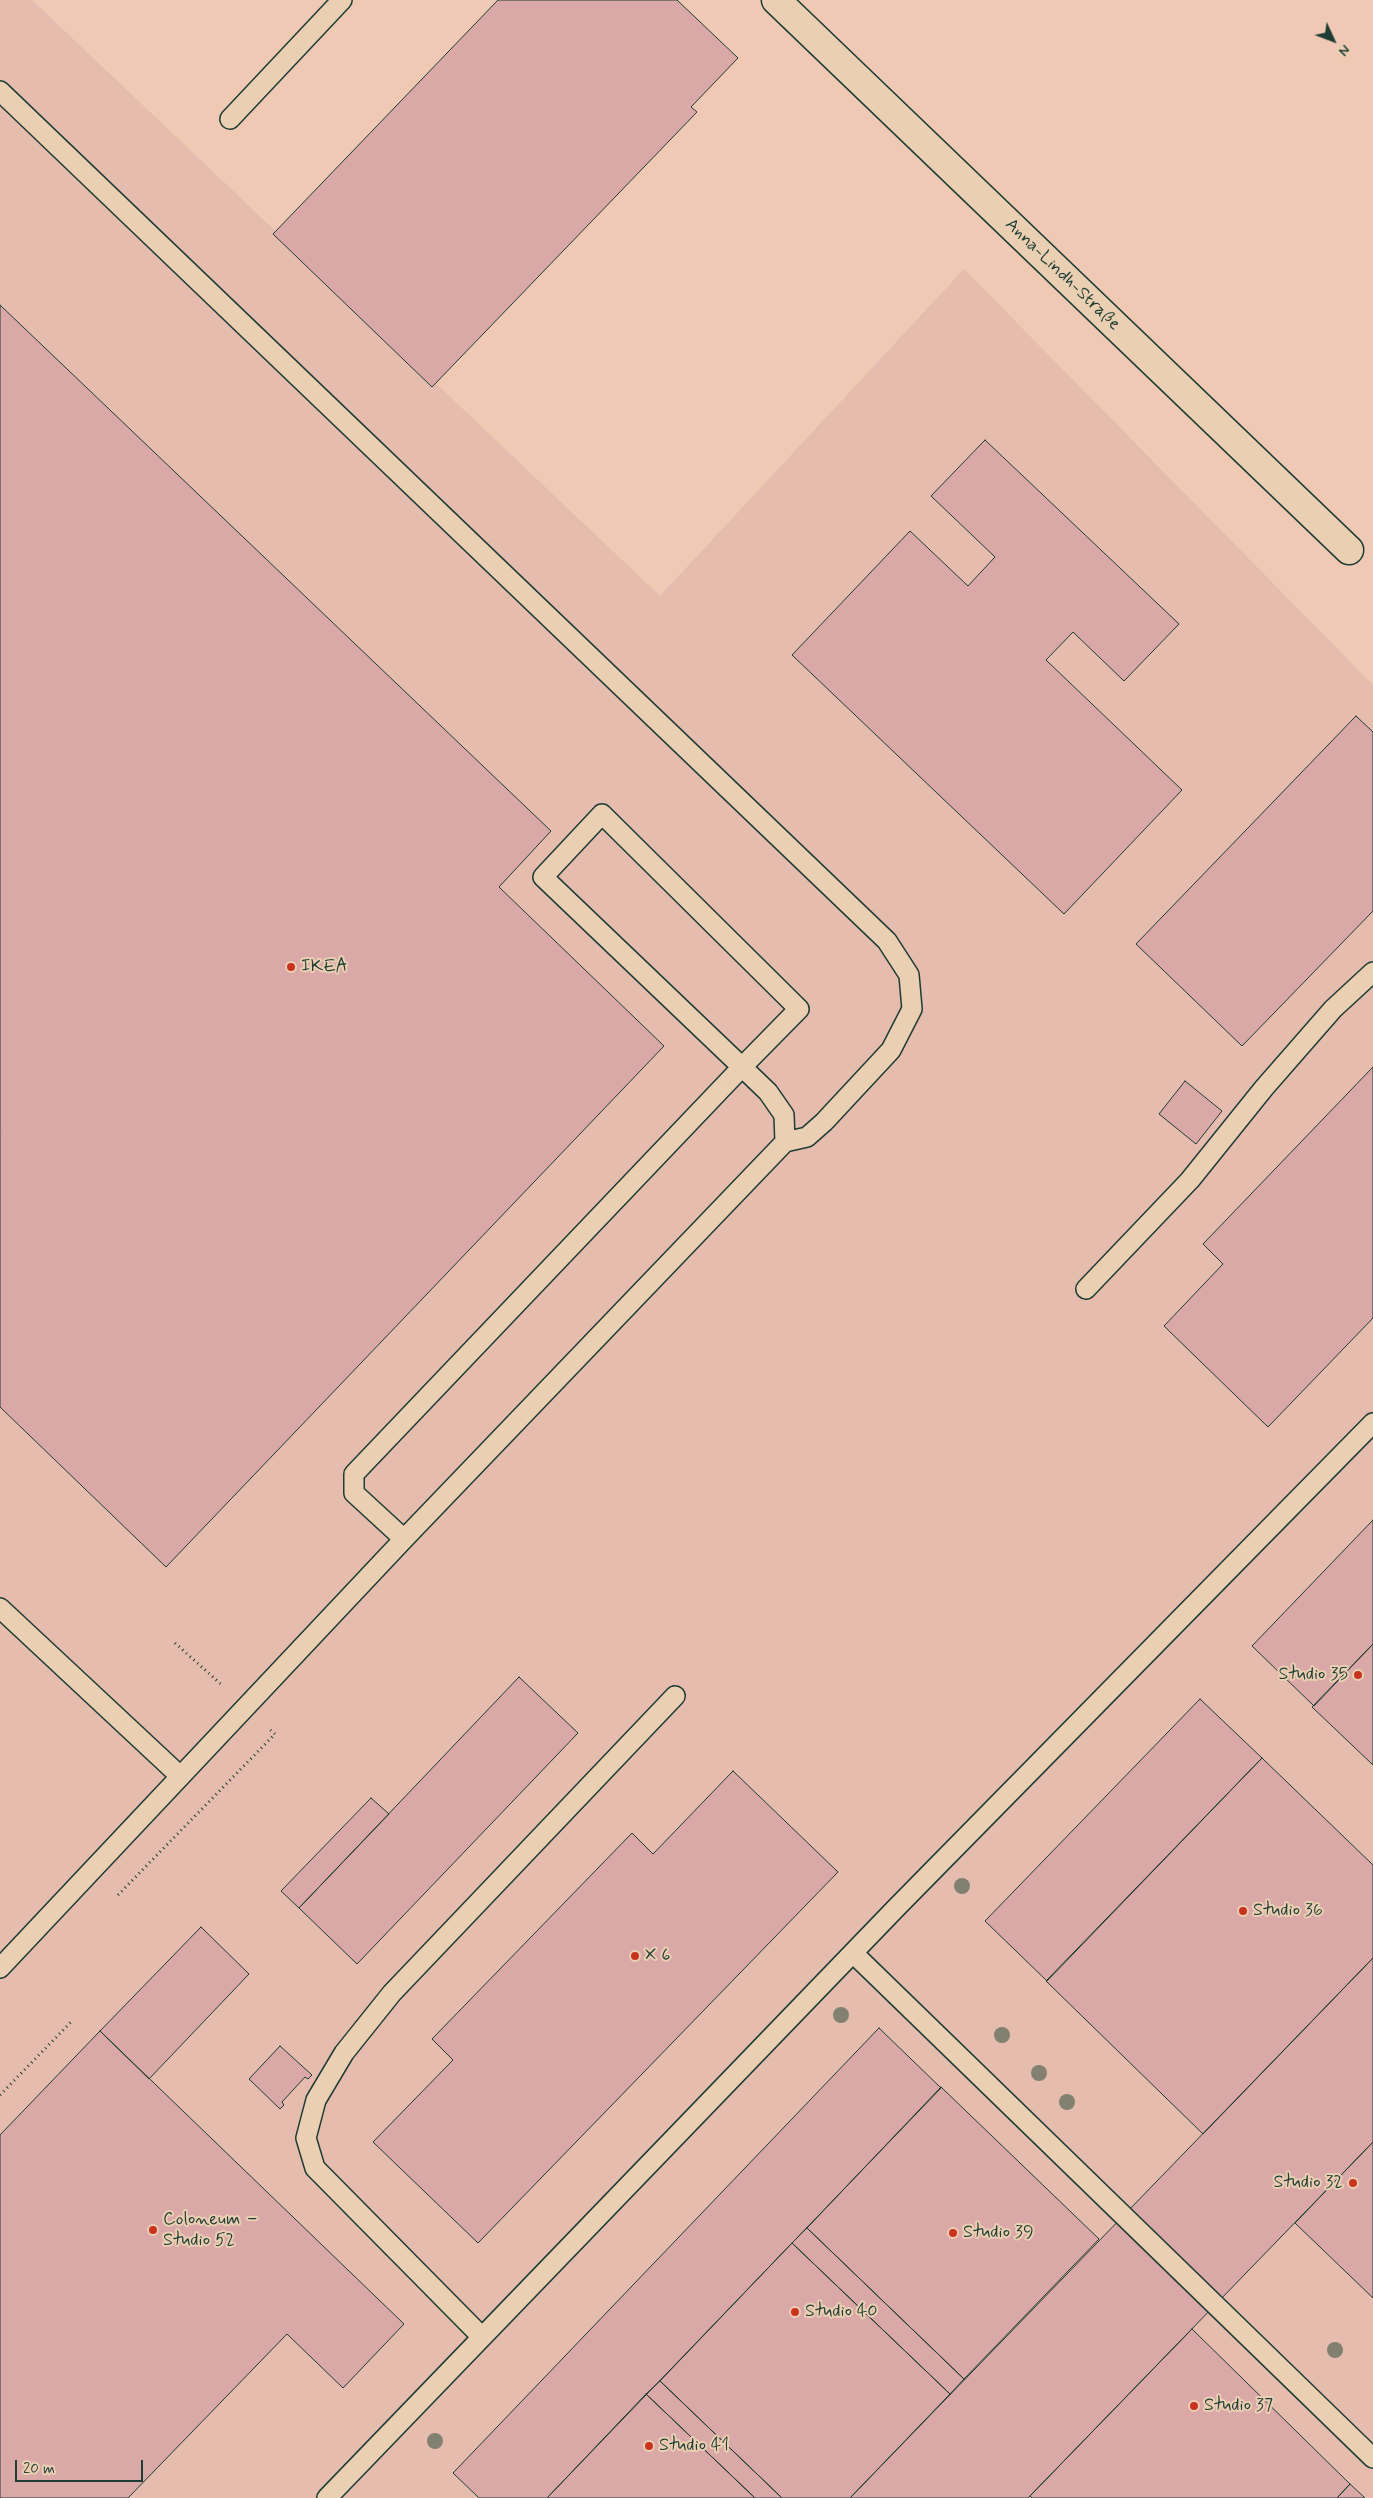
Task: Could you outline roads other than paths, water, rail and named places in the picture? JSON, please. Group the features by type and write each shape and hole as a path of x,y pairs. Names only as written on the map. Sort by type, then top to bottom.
{"street":[{"name":"Anna-Lindh-Straße","path":"776,0 1349,550"}],"lane":[{"path":"230,119 342,0"},
{"path":"0,91 887,941 909,975 912,1009 891,1050 824,1122 807,1137 785,1142 404,1539 0,1968"},
{"path":"404,1539 354,1493 354,1474 742,1067 799,1008 602,814 543,877 742,1067 768,1092 784,1115 785,1142"},
{"path":"1086,1290 1190,1180 1264,1088 1333,1009 1373,972"},
{"path":"327,2498 853,1953 1373,1423"},
{"path":"0,1608 180,1776"},
{"path":"482,2337 315,2168 306,2138 316,2100 344,2052 392,1993 675,1696"},
{"path":"853,1953 1373,2458"}],"place":[{"name":"IKEA","path":"291,967"},
{"name":"Studio 35","path":"1358,1675"},
{"name":"Studio 36","path":"1243,1911"},
{"name":"X 6","path":"635,1956"},
{"name":"Studio 32","path":"1353,2183"},
{"name":"Coloneum – Studio 52","path":"153,2230"},
{"name":"Studio 39","path":"953,2233"},
{"name":"Studio 40","path":"795,2312"},
{"name":"Studio 37","path":"1194,2406"},
{"name":"Studio 41","path":"649,2446"}]}
